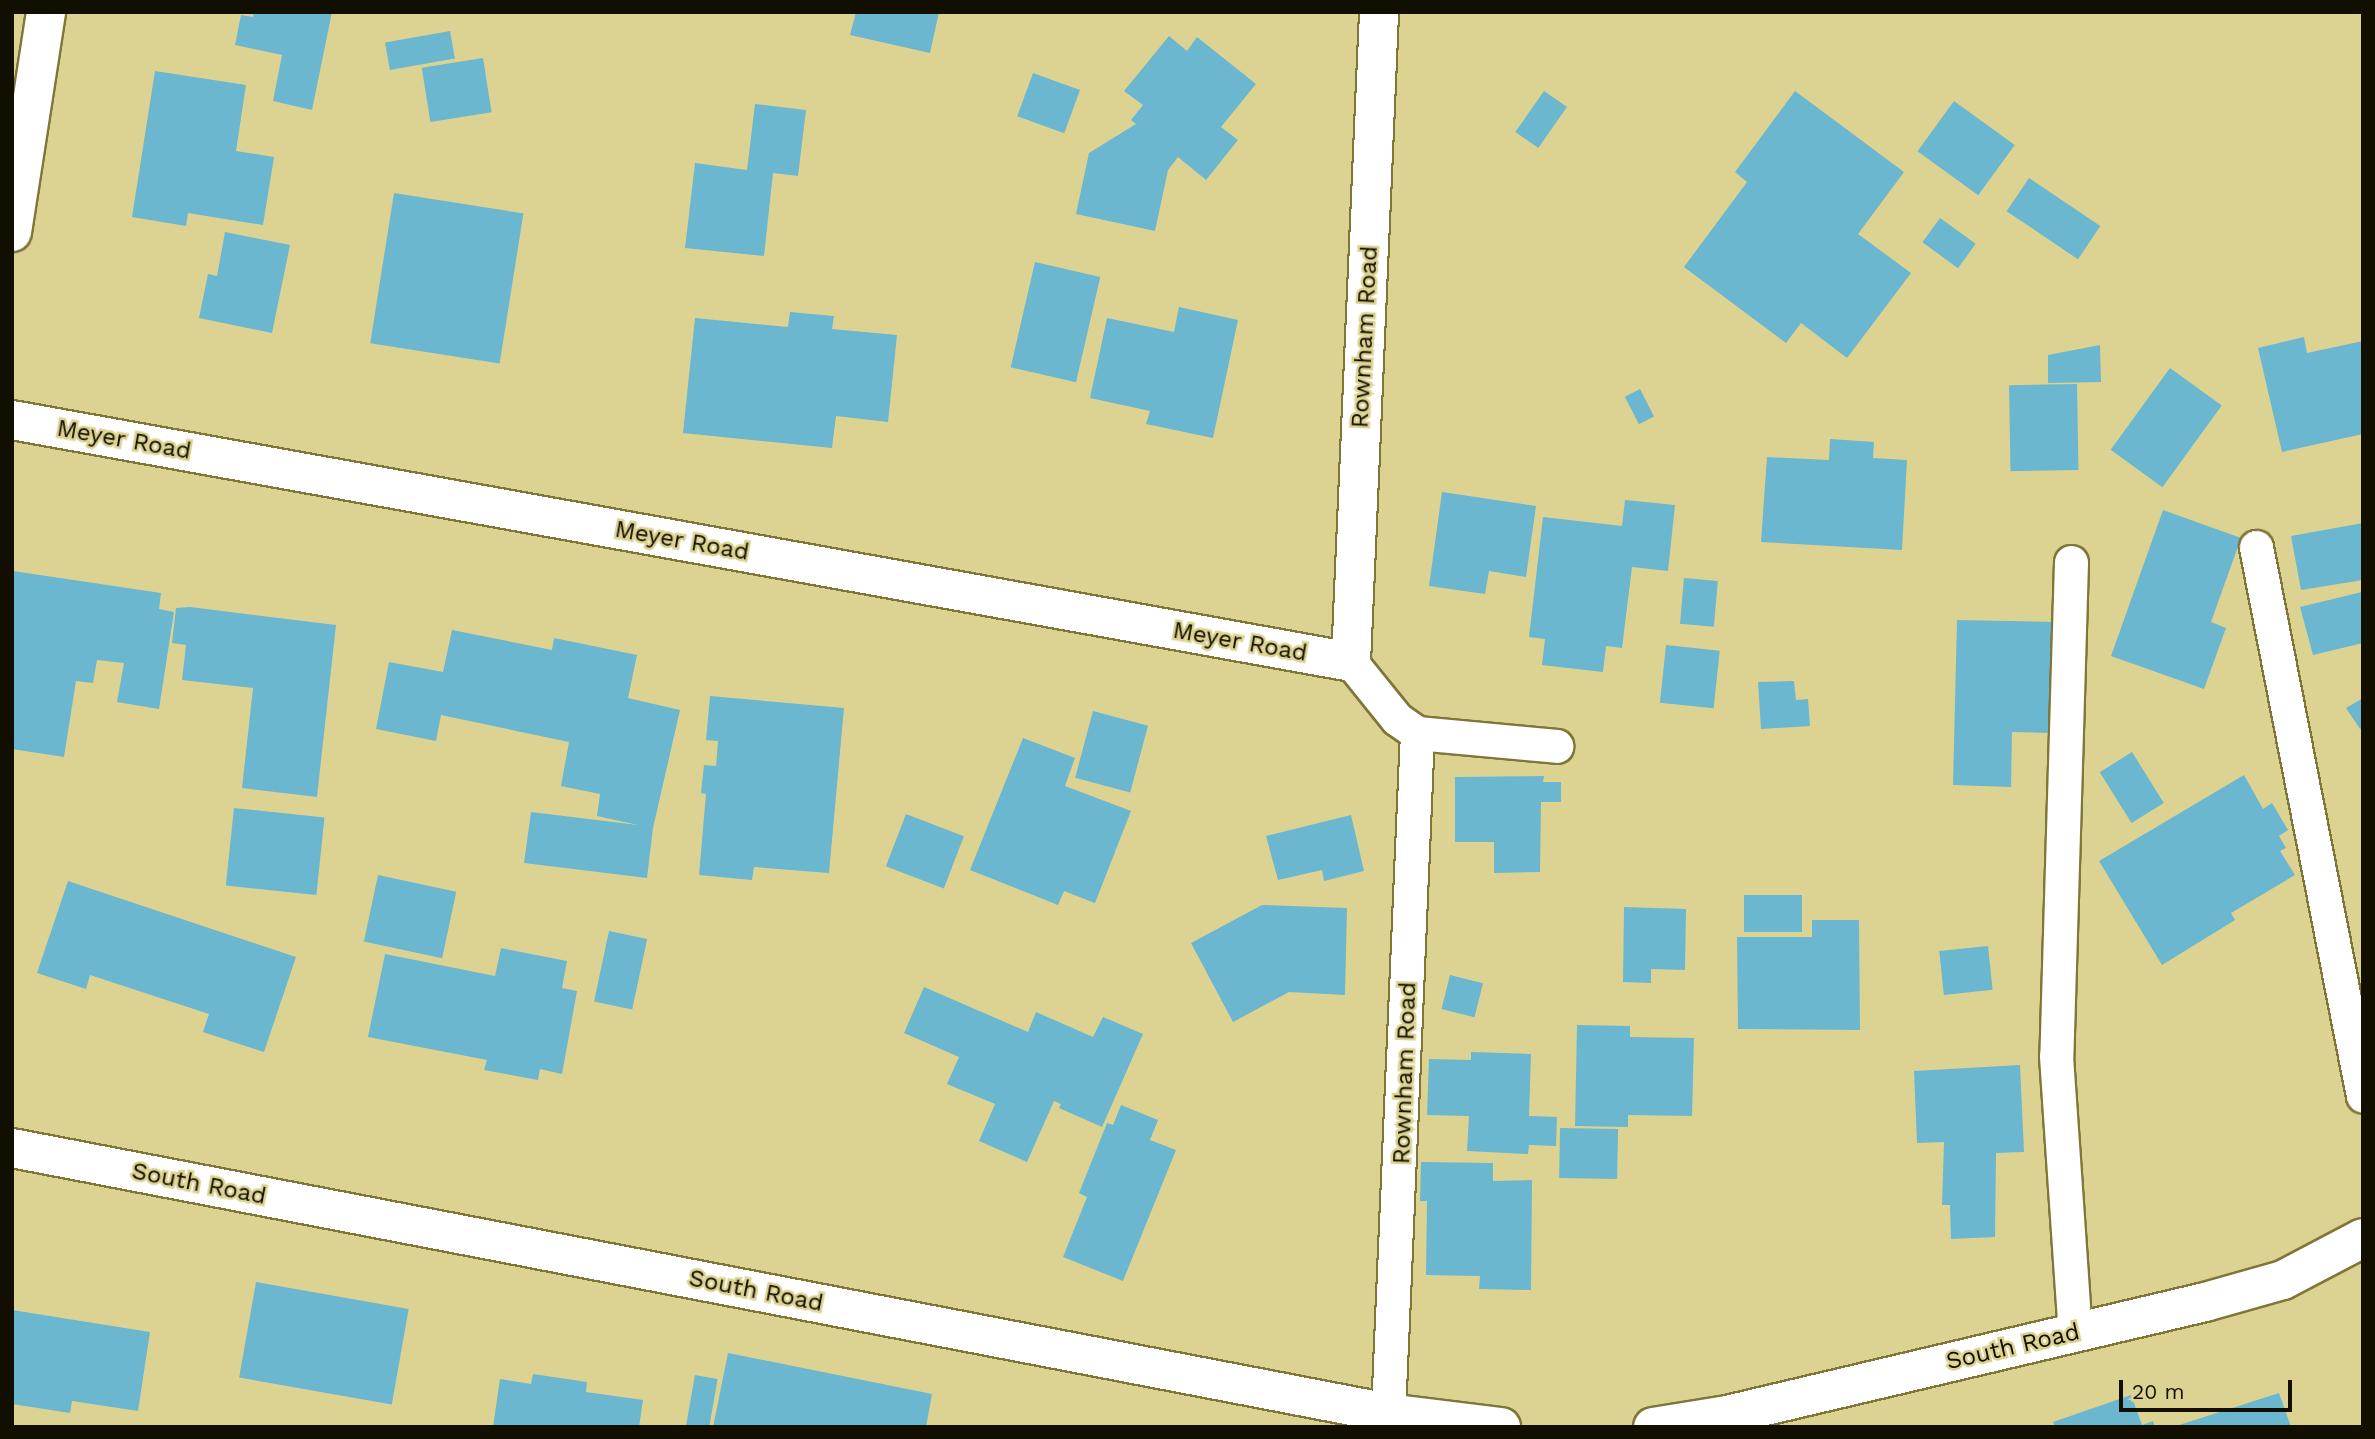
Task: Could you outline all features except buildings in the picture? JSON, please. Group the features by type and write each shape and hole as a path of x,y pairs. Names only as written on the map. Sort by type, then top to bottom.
{"street":[{"path":"12,232 46,12"},
{"name":"Rownham Road","path":"1351,662 1379,12"},
{"name":"Meyer Road","path":"12,420 1351,662"},
{"name":"South Road","path":"12,1148 1388,1413 1501,1427"},
{"name":"South Road","path":"1653,1427 1727,1415 2075,1333 2283,1280 2363,1238"}],"lane":[{"path":"2256,547 2363,1096"},
{"path":"2071,562 2056,1056 2075,1333"},
{"path":"1351,662 1397,719 1417,733 1556,746"},
{"name":"Rownham Road","path":"1388,1413 1417,733"}]}
